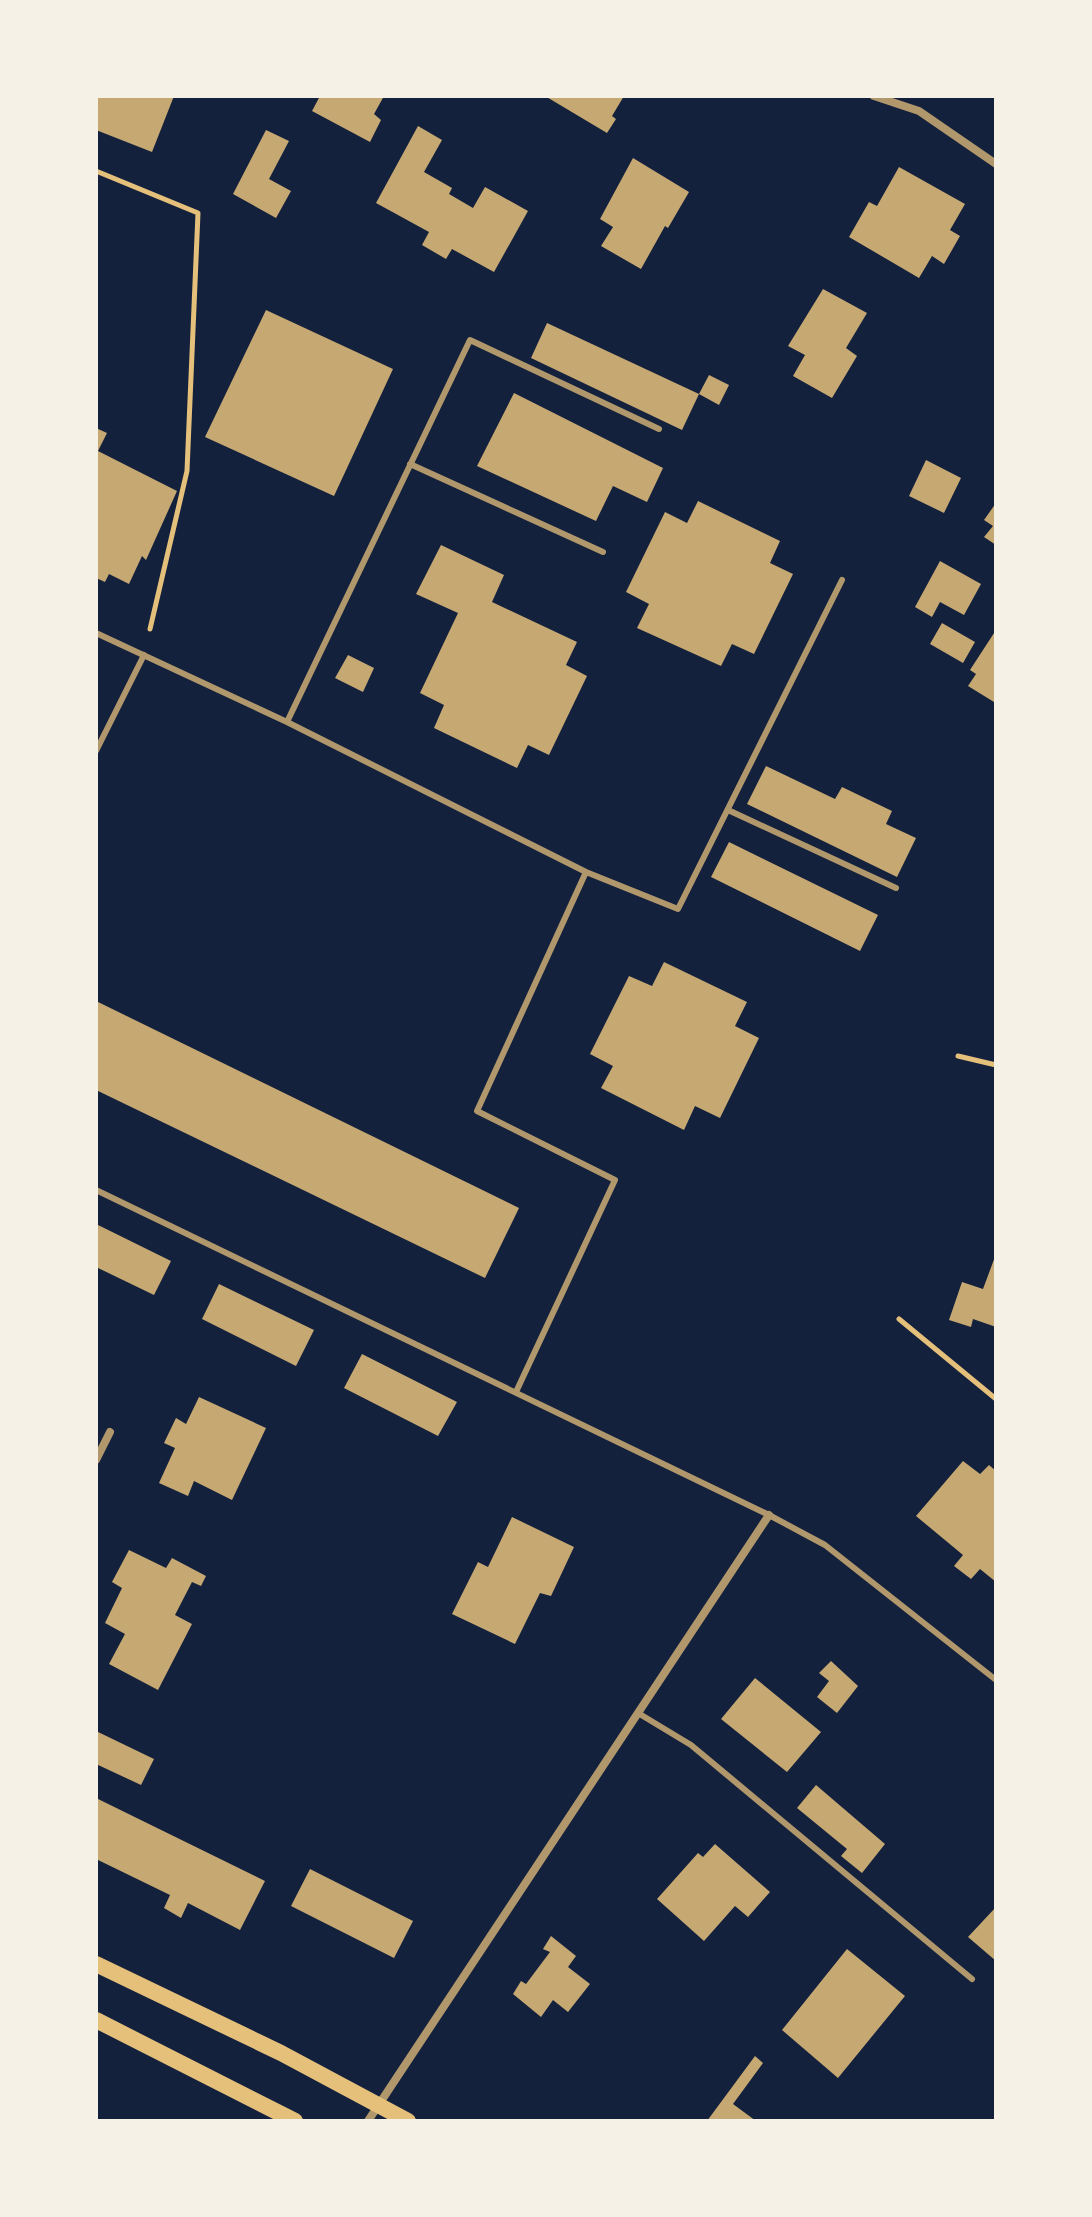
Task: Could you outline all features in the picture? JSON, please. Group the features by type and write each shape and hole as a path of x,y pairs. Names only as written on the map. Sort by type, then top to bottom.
{"main road":[{"path":"96,1964 281,2053 408,2121"},
{"path":"96,2020 295,2121"}],"street":[{"path":"874,96 919,111 996,164"},
{"path":"96,1460 110,1432"},
{"path":"368,2121 769,1515"}],"lane":[{"path":"287,722 470,340 659,429"},
{"path":"410,464 603,552"},
{"path":"96,633 287,722 586,872 678,909 842,580"},
{"path":"96,751 144,655"},
{"path":"728,810 896,888"},
{"path":"516,1392 615,1180 477,1111 586,872"},
{"path":"96,1190 769,1515 825,1545 996,1680"},
{"path":"638,1713 691,1745 972,1979"}],"path":[{"path":"96,171 198,213 187,471 144,655"},
{"path":"958,1056 996,1065"},
{"path":"899,1319 996,1399"}],"building":[{"path":"96,96 174,96 152,152 96,130"},
{"path":"320,96 384,96 374,114 381,120 370,142 312,111"},
{"path":"545,96 624,96 612,116 616,119 607,133"},
{"path":"418,126 442,140 424,172 452,188 449,194 473,208 485,187 528,211 494,272 452,249 446,259 422,245 429,232 376,203"},
{"path":"266,130 289,141 269,179 291,191 276,218 233,194"},
{"path":"633,158 689,192 641,269 601,246 613,227 600,219"},
{"path":"899,167 965,204 950,230 960,236 944,264 932,256 919,278 849,237 869,202 877,206"},
{"path":"823,289 867,313 846,348 857,356 832,398 793,376 805,355 788,346"},
{"path":"266,310 393,369 334,496 205,437"},
{"path":"547,323 699,394 682,430 531,358"},
{"path":"709,375 729,385 719,405 699,394"},
{"path":"514,393 663,468 647,502 613,486 596,521 477,466"},
{"path":"96,428 107,433 98,451 177,491 146,560 142,556 129,584 109,574 105,582 96,578"},
{"path":"926,460 961,478 944,513 909,496"},
{"path":"698,501 780,541 770,563 793,574 754,654 732,644 721,666 637,628 649,604 626,592 665,512 687,523"},
{"path":"996,503 996,545 984,537 993,526 984,520"},
{"path":"441,545 504,575 492,602 577,642 566,665 587,676 549,755 528,745 517,768 434,728 444,705 420,693 458,613 416,594"},
{"path":"940,561 981,584 964,615 940,602 932,617 915,607"},
{"path":"942,623 975,642 963,663 930,644"},
{"path":"996,630 994,702 968,686 976,674 970,670"},
{"path":"348,655 374,668 363,692 335,678"},
{"path":"766,766 835,799 842,787 892,811 886,824 916,838 897,877 747,804"},
{"path":"729,842 878,915 860,951 711,877"},
{"path":"664,962 747,1002 735,1026 759,1038 720,1118 695,1106 684,1130 601,1088 613,1066 590,1054 629,976 652,986"},
{"path":"96,1001 519,1208 485,1278 96,1090"},
{"path":"96,1224 171,1261 154,1295 96,1267"},
{"path":"996,1254 996,1327 973,1319 971,1327 949,1320 962,1282 983,1289"},
{"path":"219,1284 314,1330 296,1366 202,1319"},
{"path":"362,1354 457,1402 438,1436 344,1388"},
{"path":"199,1397 266,1428 232,1500 194,1481 188,1496 159,1483 175,1448 164,1443 176,1418 186,1424"},
{"path":"963,1461 980,1474 989,1465 996,1471 996,1582 980,1569 971,1579 954,1566 963,1555 916,1516"},
{"path":"512,1517 574,1547 551,1596 540,1593 515,1644 452,1614 478,1562 488,1567"},
{"path":"129,1550 166,1568 172,1558 206,1576 201,1586 192,1582 175,1615 192,1624 158,1690 109,1664 125,1634 105,1623 122,1588 112,1582"},
{"path":"831,1661 858,1686 837,1713 817,1697 829,1681 819,1673"},
{"path":"755,1678 821,1732 787,1772 721,1719"},
{"path":"96,1731 154,1759 141,1785 96,1764"},
{"path":"816,1785 885,1844 862,1873 841,1856 847,1849 797,1808"},
{"path":"96,1798 265,1881 240,1930 188,1903 181,1918 164,1908 170,1895 96,1859"},
{"path":"715,1844 770,1892 748,1917 735,1906 704,1941 657,1899 698,1853 703,1857"},
{"path":"310,1869 413,1921 394,1958 291,1906"},
{"path":"996,1907 996,1961 968,1937"},
{"path":"551,1936 576,1956 568,1967 590,1984 568,2012 553,2000 541,2017 513,1994 521,1981 526,1984 550,1952 543,1949"},
{"path":"847,1949 905,1996 838,2078 782,2030"},
{"path":"755,2056 763,2063 733,2104 756,2121 707,2121"}]}
